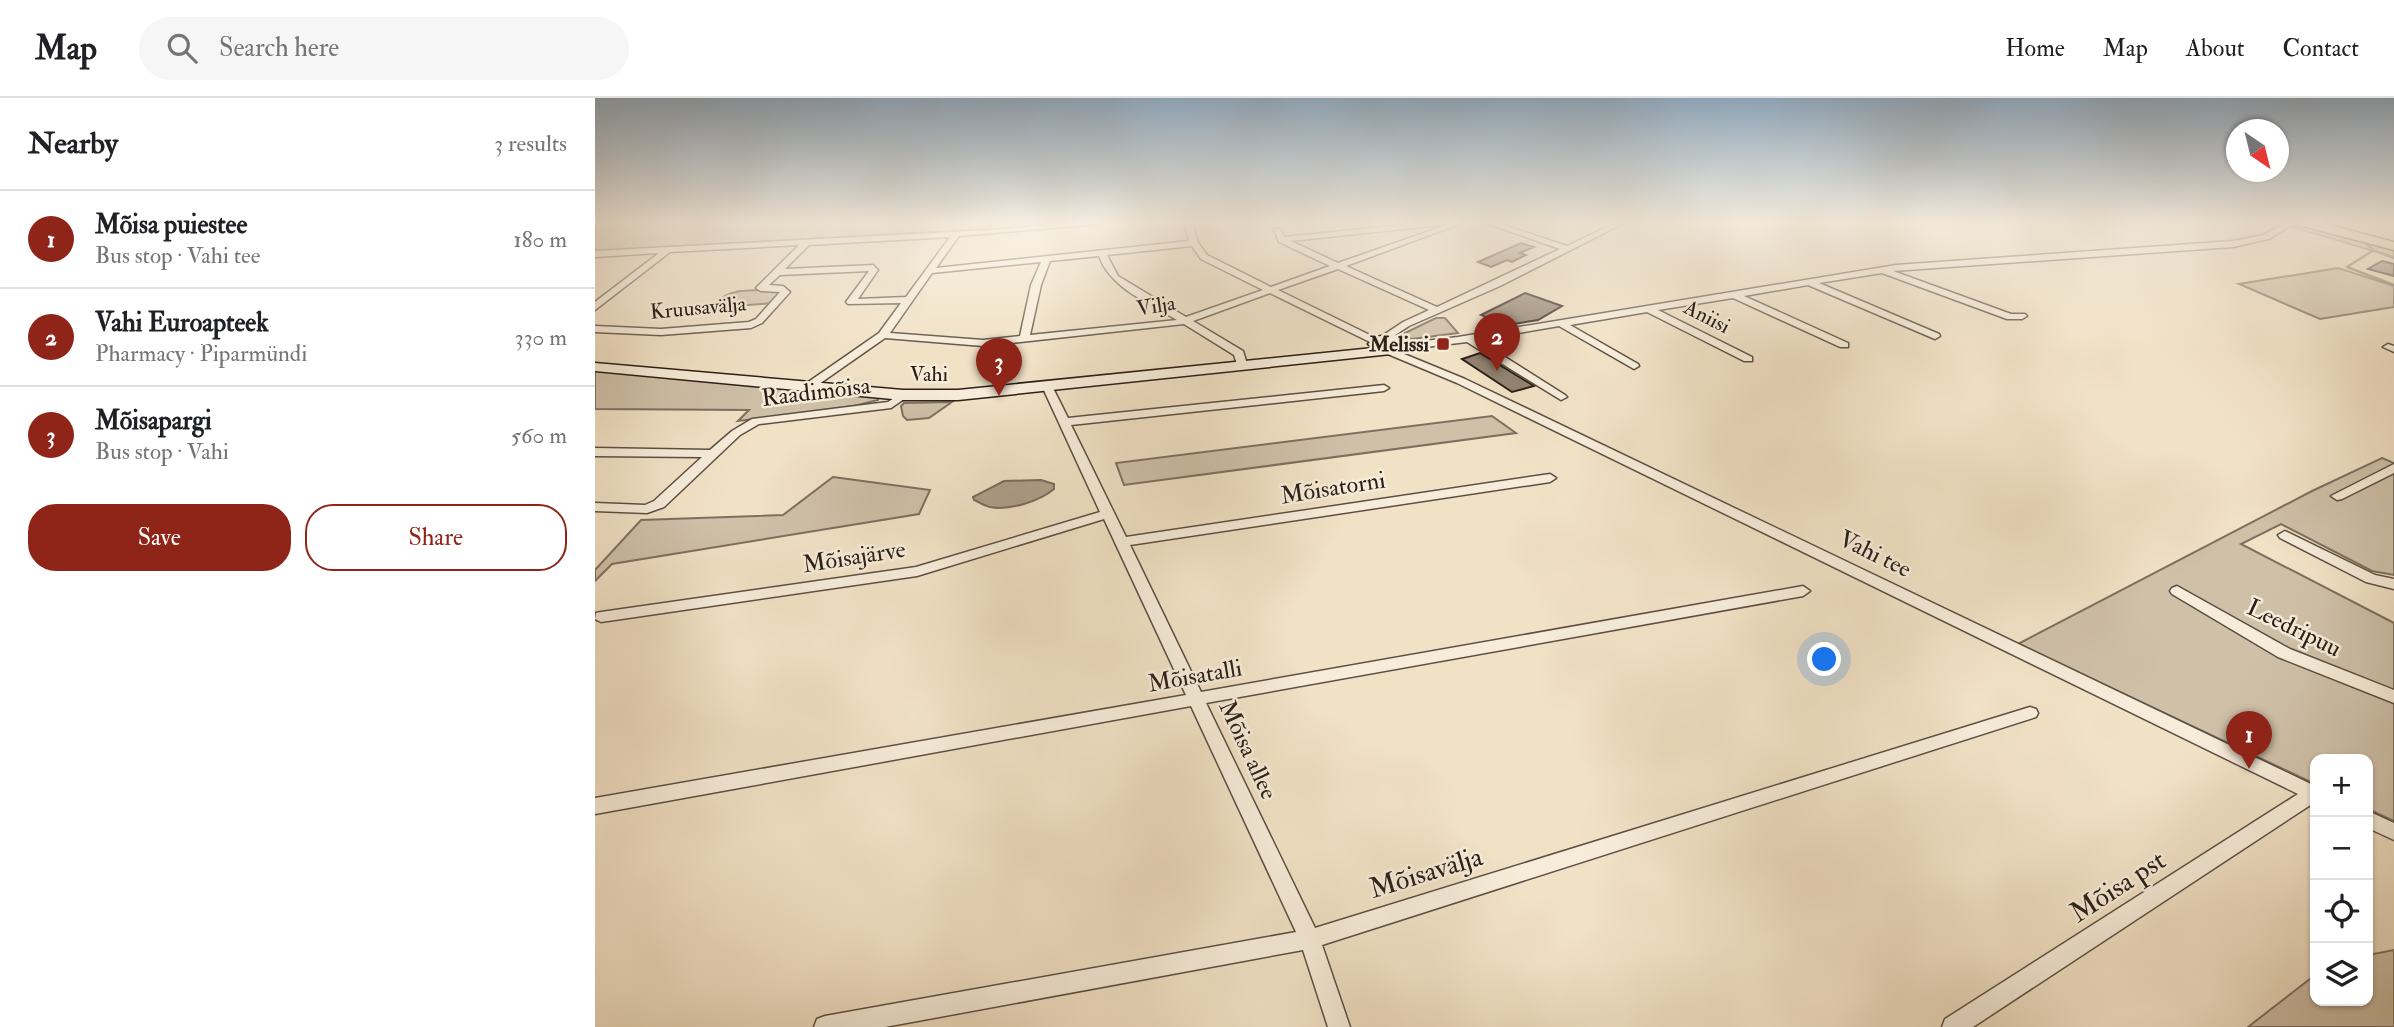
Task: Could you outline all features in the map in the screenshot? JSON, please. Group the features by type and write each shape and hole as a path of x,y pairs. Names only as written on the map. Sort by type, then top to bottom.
{"street":[{"path":"595,307 648,265"},
{"path":"776,272 783,265"},
{"path":"808,387 883,335 934,265"},
{"path":"930,271 985,265"},
{"path":"1024,339 1036,285 1044,265"},
{"path":"1106,265 1115,278 1239,354 1242,364"},
{"name":"Vahi tee","path":"1222,265 2310,792"},
{"path":"1336,265 1439,310"},
{"name":"Vilja","path":"883,335 983,344 1184,321 1343,265"},
{"path":"1386,344 1439,310 1530,265"},
{"name":"Vahi","path":"595,367 903,395 965,395 1347,353 1386,344 1468,337 1560,323 1883,270 1946,265"},
{"path":"776,272 873,268 851,302 908,300"},
{"path":"1883,270 2010,317 2022,316"},
{"name":"Kruusavälja","path":"595,329 661,332 751,325 759,321 785,292 780,288 761,288 776,272"},
{"path":"1808,282 1935,336"},
{"path":"1735,295 1844,345"},
{"name":"Aniisi","path":"1649,309 1748,359"},
{"path":"1560,323 1634,366"},
{"path":"1468,337 1562,397"},
{"name":"Mõisa allee","path":"1047,386 1310,939 1339,1027"},
{"path":"1065,422 1384,388"},
{"name":"Raadimõisa","path":"595,507 646,509 659,504 736,433 756,421 891,405 903,395"},
{"path":"595,453 712,454"},
{"path":"2337,496 2394,468"},
{"name":"Mõisatorni","path":"1122,542 1550,478"},
{"name":"Mõisajärve","path":"601,617 917,571 1108,514"},
{"path":"2285,535 2371,579 2394,584"},
{"name":"Mõisatalli","path":"595,806 1197,701 1803,591"},
{"name":"Leedripuu","path":"2177,591 2284,653 2394,697"},
{"name":"Mõisavälja","path":"825,1027 1310,939 2030,713"},
{"name":"Mõisa pst","path":"1953,1027 2310,797"},
{"path":"2373,822 2394,832"}],"shaded area":[{"path":"2338,268 2394,286 2394,307 2320,319 2239,284"},
{"path":"770,290 781,292 773,303 723,307 716,304 733,293"},
{"path":"1436,318 1445,318 1458,333 1412,339 1404,336 1405,333"},
{"path":"595,370 879,397 878,400 854,406 738,421 749,410 595,409"},
{"path":"952,402 929,418 907,420 903,416 901,406 904,403"},
{"path":"1492,416 1516,433 1124,485 1116,463"},
{"path":"2382,458 2394,463 2394,575 2372,571 2281,524 2241,544 2394,623 2394,821 2373,811 2373,754 2310,754 2310,782 2018,644 2312,491"},
{"path":"833,477 930,490 919,514 612,564 595,581 595,570 641,520 783,515"},
{"path":"1041,480 1054,484 1054,489 1024,504 1006,508 990,507 973,497 1004,481"},
{"path":"2394,950 2394,1027 2248,1027 2310,979 2310,1006 2373,1006 2373,954"}],"building":[{"path":"2374,265 2394,265 2394,276 2368,269"},
{"path":"1525,293 1562,306 1538,320 1507,325 1481,315"},
{"path":"1480,353 1534,386 1512,392 1462,359"}],"waterway":[{"path":"2350,265 2347,267 2394,285"}],"place":[{"name":"Melissi","path":"1443,344"},
{"name":"Vahi Euroapteek","path":"1497,371"},
{"name":"Mõisapargi","path":"999,396"},
{"name":"Mõisa puiestee","path":"2249,769"}]}
